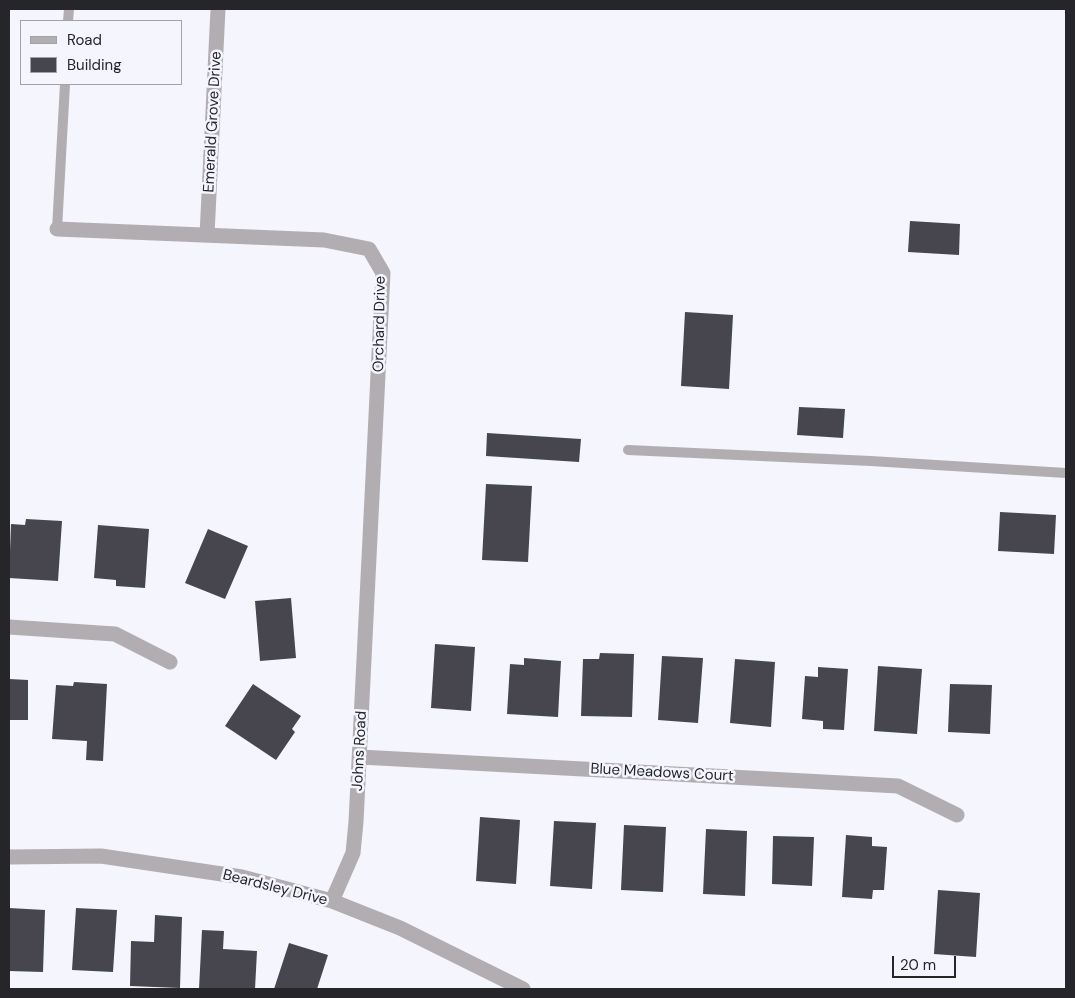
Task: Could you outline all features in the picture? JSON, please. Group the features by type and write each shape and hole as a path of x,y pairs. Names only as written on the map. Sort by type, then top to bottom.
{"street":[{"name":"Emerald Grove Drive","path":"207,235 218,9"},
{"name":"Orchard Drive","path":"57,229 324,240 369,249 383,273 368,595"},
{"name":"Johns Road","path":"332,901 353,853 368,595"},
{"path":"9,627 115,634 170,662"},
{"name":"Blue Meadows Court","path":"360,757 898,786 957,815"},
{"name":"Beardsley Drive","path":"9,857 110,858 242,877 332,901 400,928 523,989"}],"lane":[{"path":"57,229 65,85"},
{"path":"628,450 871,461 1066,473"}],"building":[{"path":"910,221 960,224 959,255 908,252"},
{"path":"685,312 733,315 729,389 681,386"},
{"path":"799,407 845,409 843,438 797,435"},
{"path":"487,433 581,439 579,462 486,456"},
{"path":"486,484 532,486 528,562 482,560"},
{"path":"1000,512 1056,515 1054,554 998,551"},
{"path":"26,519 62,521 58,581 9,578 11,524 25,525"},
{"path":"98,525 149,529 145,588 116,586 116,580 94,578"},
{"path":"208,529 248,546 225,599 185,583"},
{"path":"291,598 296,658 260,661 255,601"},
{"path":"435,644 475,647 471,711 431,708"},
{"path":"600,653 634,654 632,717 581,716 583,659 599,659"},
{"path":"662,656 703,658 698,723 658,720"},
{"path":"524,658 561,661 558,717 507,714 510,664 524,665"},
{"path":"735,659 775,662 771,727 730,723"},
{"path":"878,666 922,669 917,734 874,731"},
{"path":"818,667 848,669 844,730 823,729 823,721 802,719 805,676 818,677"},
{"path":"9,679 28,680 28,720 9,720"},
{"path":"74,682 107,684 103,761 86,760 87,741 52,739 56,685 73,686"},
{"path":"253,684 301,716 292,729 295,732 276,760 225,726"},
{"path":"950,684 992,685 990,734 948,732"},
{"path":"480,817 520,820 516,884 476,881"},
{"path":"554,821 596,823 592,889 550,886"},
{"path":"624,825 666,827 663,892 621,890"},
{"path":"706,829 747,831 745,896 703,894"},
{"path":"846,835 872,837 872,846 887,847 884,890 873,890 872,899 842,897"},
{"path":"773,836 814,837 812,886 772,884"},
{"path":"938,890 980,893 976,957 934,954"},
{"path":"9,908 45,910 43,972 9,971"},
{"path":"76,908 117,910 113,972 72,970"},
{"path":"155,915 182,917 180,988 130,986 131,941 154,942"},
{"path":"202,930 224,931 223,949 257,951 255,989 199,989"},
{"path":"289,943 328,955 317,989 274,989"}]}
